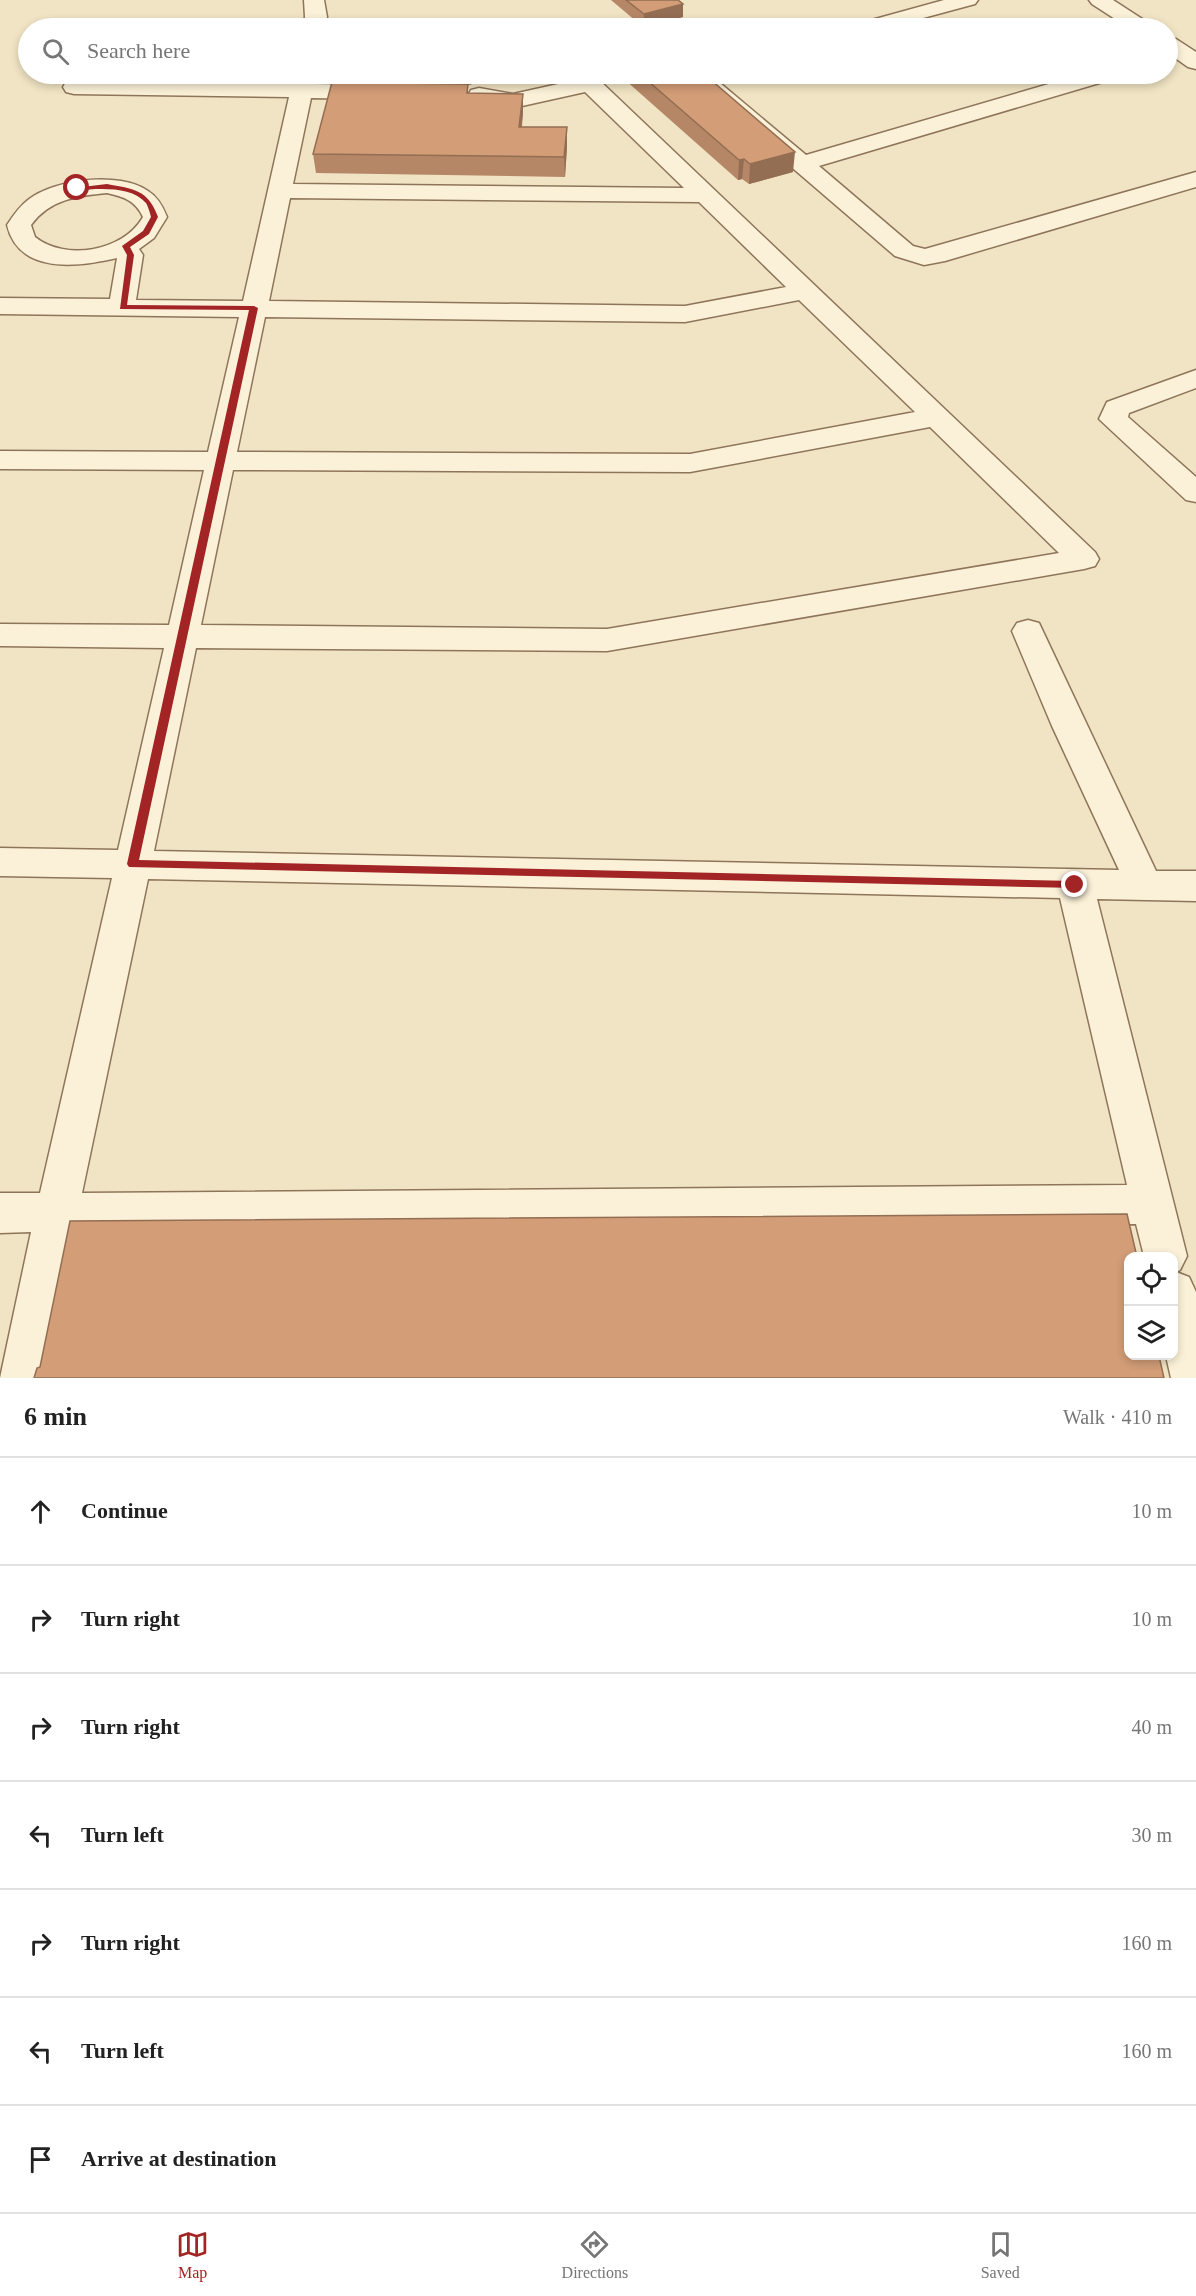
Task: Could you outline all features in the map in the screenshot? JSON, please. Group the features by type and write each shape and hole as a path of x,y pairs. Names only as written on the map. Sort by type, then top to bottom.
{"street":[{"path":"314,0 315,18"},
{"path":"901,18 968,0"},
{"path":"1099,0 1127,18"},
{"path":"74,87 211,84"},
{"path":"21,1378 303,84"},
{"path":"322,84 396,92"},
{"path":"0,635 607,640 1084,559 590,84 513,101 455,94"},
{"path":"709,84 904,250 924,258 1196,179"},
{"path":"803,163 1071,84"},
{"path":"0,251 40,252 66,257 97,255 126,246 146,233 155,217 149,202 132,191 107,186 77,188 50,196 29,210 19,225 23,240 40,252"},
{"path":"279,191 706,195"},
{"path":"122,307 130,255 126,246"},
{"path":"0,306 685,314 805,291"},
{"path":"1196,378 1117,408 1113,419 1196,493"},
{"path":"0,460 690,463 936,417"},
{"path":"1028,631 1069,726 1145,886"},
{"path":"0,862 1196,886"},
{"path":"1075,885 1164,1252"},
{"path":"0,1213 1152,1204"},
{"path":"1176,1306 1194,1378"}],"building":[{"path":"626,0 678,0 683,4 644,14"},
{"path":"331,84 468,84 467,93 523,94 519,127 567,127 564,157 313,154"},
{"path":"652,84 716,84 795,152 750,164 744,159 739,160"},
{"path":"1127,1214 1136,1252 1124,1252 1124,1360 1160,1360 1164,1378 34,1378 37,1368 40,1367 70,1221"}],"route":[{"path":"77,188 107,186 132,191 149,202 155,217 146,233 126,246 130,255 129,274 122,307 254,308 133,864 1075,885"}]}
